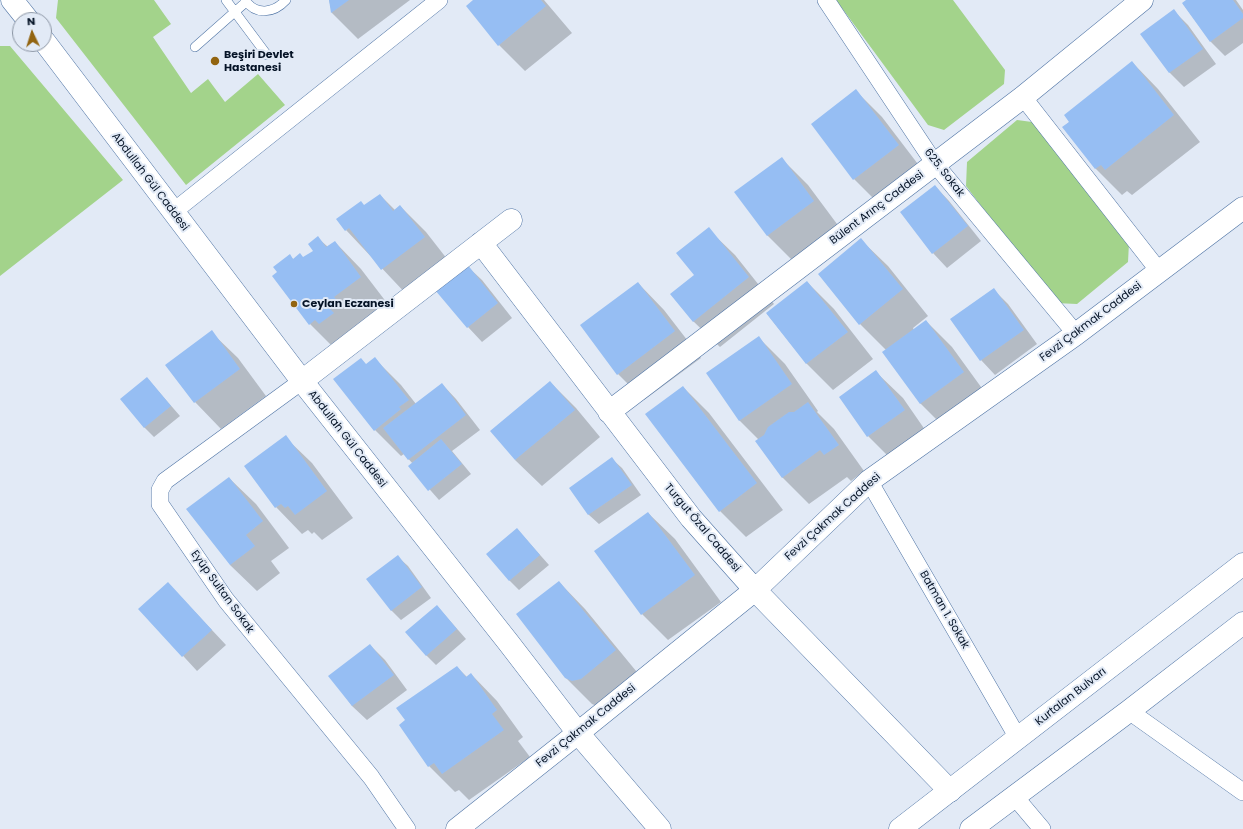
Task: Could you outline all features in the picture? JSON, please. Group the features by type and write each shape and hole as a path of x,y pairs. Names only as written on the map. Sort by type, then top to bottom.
{"main road":[{"name":"Bülent Arınç Caddesi","path":"609,412 1023,96 1142,0"},
{"name":"Abdullah Gül Caddesi","path":"52,52 302,382 578,733 660,829"},
{"name":"Fevzi Çakmak Caddesi","path":"457,829 755,590 869,481 1076,334 1243,208"},
{"path":"302,382 511,220"},
{"name":"Turgut Özal Caddesi","path":"481,243 691,518 755,590 950,791"},
{"name":"Kurtalan Bulvarı","path":"900,829 1243,564"},
{"path":"971,829 1129,711 1243,623"}],"street":[{"path":"173,212 439,0"},
{"name":"625. Sokak","path":"826,0 935,164 1076,334"},
{"path":"1023,96 1159,271"},
{"name":"Eyüp Sultan Sokak","path":"302,382 165,481 160,490 160,504 226,600 371,777 407,829"},
{"name":"Batman 1. Sokak","path":"869,481 1018,738"},
{"path":"1129,711 1243,792"},
{"path":"1015,797 1042,829"}],"lane":[{"path":"226,0 267,55"},
{"path":"195,47 246,1 252,7 266,12 281,6 286,0"}],"green space":[{"path":"58,0 154,0 171,24 153,37 191,93 208,79 225,102 258,74 285,105 186,185 56,18"},
{"path":"836,0 953,0 1005,70 1004,84 944,130 928,125"},
{"path":"0,46 10,46 12,52 15,52 123,180 0,276"},
{"path":"1017,120 1032,122 1129,243 1128,262 1077,304 1055,303 966,186 967,162"}],"building":[{"path":"329,0 349,0 331,13"},
{"path":"473,0 541,0 546,6 498,46 466,6"},
{"path":"1186,0 1233,0 1243,14 1243,18 1210,42 1182,3"},
{"path":"1174,9 1203,49 1169,73 1140,34"},
{"path":"1132,61 1174,115 1105,170 1101,165 1095,169 1062,127 1069,122 1064,115"},
{"path":"856,89 899,145 853,180 811,124"},
{"path":"782,157 814,201 767,236 734,192"},
{"path":"935,185 968,226 932,254 900,212"},
{"path":"380,194 393,211 400,205 425,237 381,270 349,228 345,231 336,219 361,201 364,205"},
{"path":"709,227 749,277 693,322 670,294 694,275 676,253"},
{"path":"318,236 326,247 335,241 361,277 334,297 339,302 330,309 334,313 319,324 315,320 309,325 272,276 277,272 273,267 290,254 293,259 300,253 303,257 313,251 308,244"},
{"path":"861,238 903,289 859,325 818,274"},
{"path":"467,264 498,303 467,328 435,290"},
{"path":"807,281 848,332 806,364 766,313"},
{"path":"638,282 675,331 617,375 580,325"},
{"path":"994,288 1024,330 980,361 950,319"},
{"path":"926,320 964,372 920,404 882,352"},
{"path":"212,330 240,369 194,403 165,365"},
{"path":"759,336 792,384 739,421 706,373"},
{"path":"375,357 409,400 399,407 401,409 374,431 333,379 361,358 366,364"},
{"path":"876,370 905,410 867,437 839,397"},
{"path":"147,377 171,406 144,428 120,399"},
{"path":"550,381 575,410 515,460 490,431"},
{"path":"442,383 466,415 408,460 383,428"},
{"path":"683,386 757,483 719,512 645,414"},
{"path":"808,402 839,445 824,455 820,450 782,478 755,441 764,435 768,427 789,412 794,412"},
{"path":"286,435 327,491 295,515 288,506 285,508 281,504 275,508 244,466"},
{"path":"441,439 462,464 428,491 408,466"},
{"path":"612,457 632,485 588,515 569,488"},
{"path":"229,477 263,521 246,535 255,546 230,565 186,509"},
{"path":"648,512 695,575 641,615 594,551"},
{"path":"517,528 540,555 509,581 486,554"},
{"path":"398,555 422,587 391,611 366,579"},
{"path":"559,581 616,650 581,679 572,681 565,678 516,614"},
{"path":"168,582 212,630 182,657 138,609"},
{"path":"437,605 457,629 426,656 405,632"},
{"path":"370,644 394,675 352,706 328,676"},
{"path":"457,666 466,677 471,673 497,710 492,714 504,730 442,774 434,763 428,767 399,725 405,720 396,708"}],"place":[{"name":"Beşiri Devlet Hastanesi","path":"215,61"},
{"name":"Ceylan Eczanesi","path":"294,304"}]}
